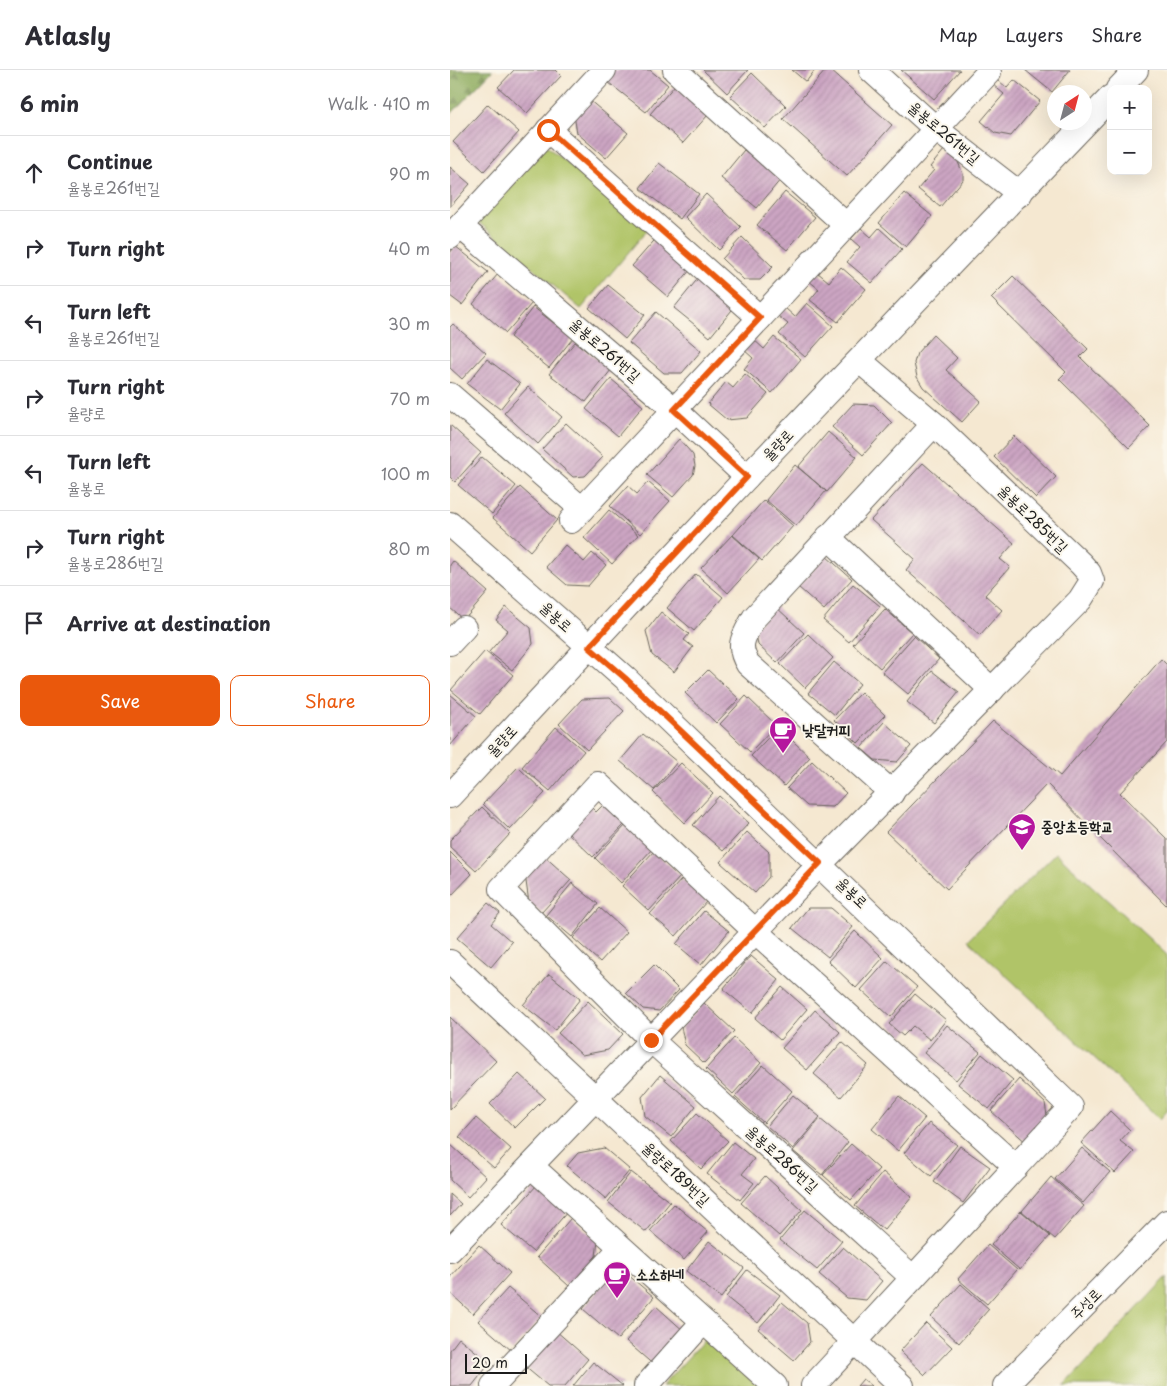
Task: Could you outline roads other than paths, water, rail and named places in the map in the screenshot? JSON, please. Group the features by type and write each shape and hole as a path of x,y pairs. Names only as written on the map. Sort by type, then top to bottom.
{"street":[{"name":"율봉로261번길","path":"604,70 455,231 674,410 747,477"},
{"path":"675,70 846,225"},
{"name":"율봉로261번길","path":"871,70 936,129 1020,194"},
{"path":"1122,85 1136,70"},
{"path":"450,395 576,515 989,72"},
{"name":"율량로","path":"450,796 747,477 1107,101"},
{"path":"548,130 760,318"},
{"name":"율봉로285번길","path":"820,863 892,793 1080,600 1092,581 1089,573 1081,564 934,424 860,361"},
{"path":"892,793 748,664 741,653 742,641 754,618 934,424"},
{"name":"율봉로","path":"450,524 625,678 820,863 1071,1107 1016,1167"},
{"path":"828,537 992,690"},
{"name":"율봉로286번길","path":"755,931 598,784 501,889 651,1040 913,1278"},
{"path":"450,1250 820,863"},
{"path":"755,931 1016,1167 813,1386"},
{"name":"율량로189번길","path":"450,962 902,1386"},
{"path":"531,1166 775,1386"},
{"name":"주성로","path":"1005,1386 1167,1222"},
{"path":"492,1386 621,1248"},
{"path":"646,1386 702,1322"}],"place":[{"name":"낮달커피","path":"783,754"},
{"name":"중앙초등학교","path":"1022,851"},
{"name":"소소하네","path":"617,1299"}]}
